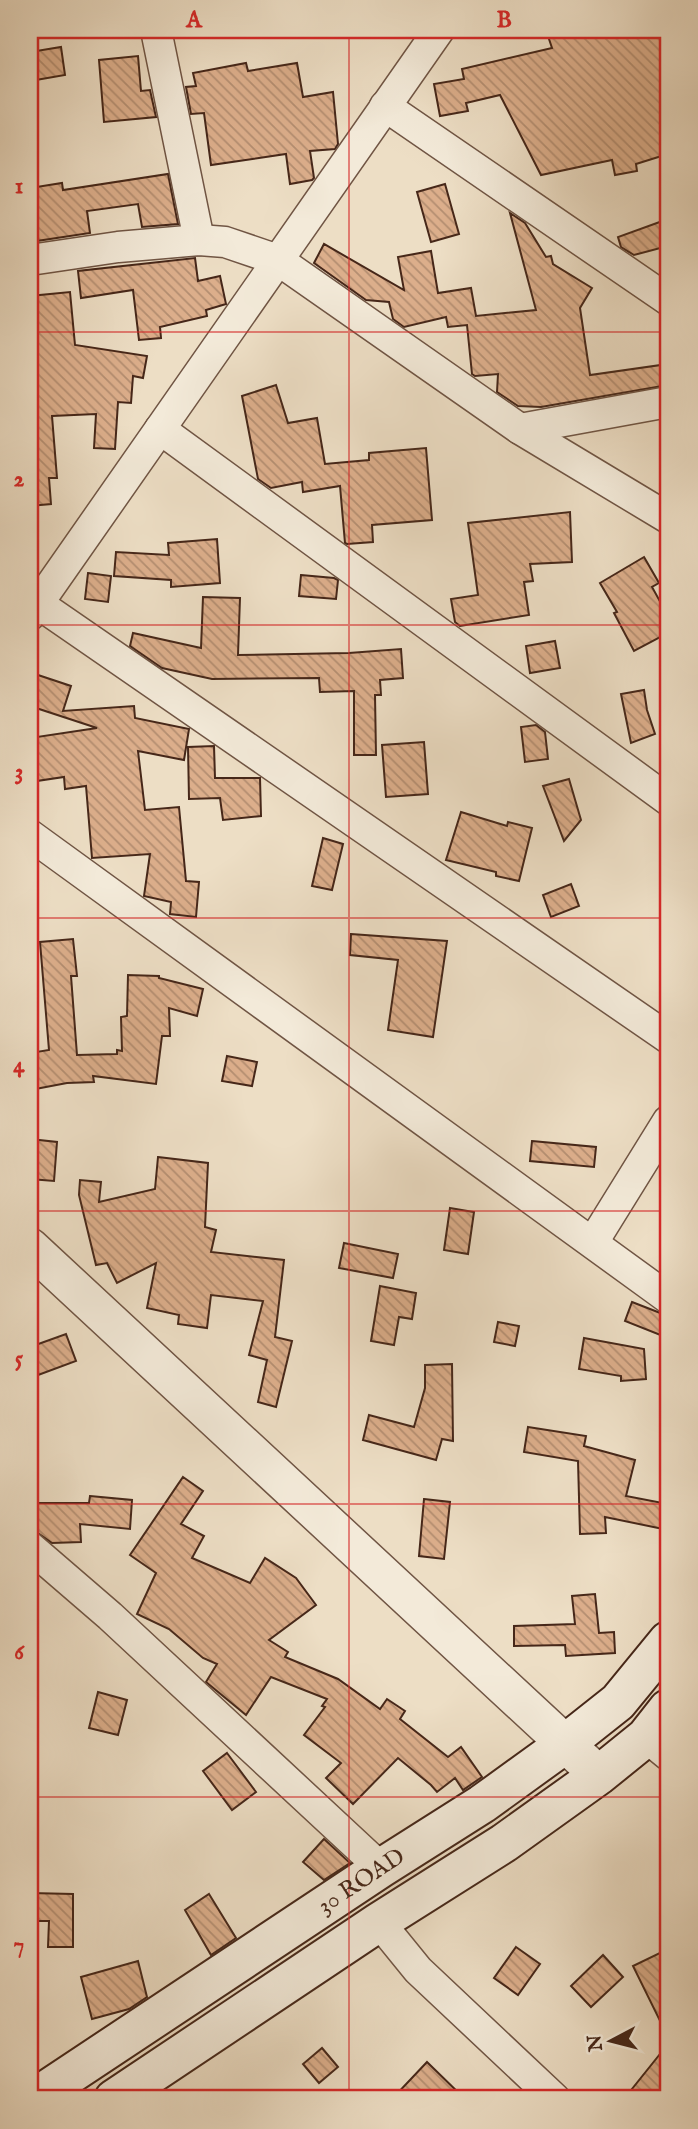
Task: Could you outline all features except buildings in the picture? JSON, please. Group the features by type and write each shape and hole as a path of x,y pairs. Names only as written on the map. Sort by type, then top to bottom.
{"main road":[{"name":"30 ROAD","path":"33,2099 380,1868 482,1804 618,1702 668,1641"},
{"name":"30 ROAD","path":"114,2099 379,1922 504,1843 661,1734"}],"street":[{"path":"156,30 198,240"},
{"path":"439,30 160,429 33,605 668,1038"},
{"path":"386,106 668,300"},
{"path":"30,260 118,247 198,240 225,242 278,260 520,429 668,518"},
{"path":"520,429 668,402"},
{"path":"160,429 666,790"},
{"path":"30,835 668,1298"},
{"path":"593,1242 668,1121"},
{"path":"30,1247 599,1775"},
{"path":"30,1547 110,1616 380,1868"},
{"path":"379,1922 418,1970 555,2099"}]}
